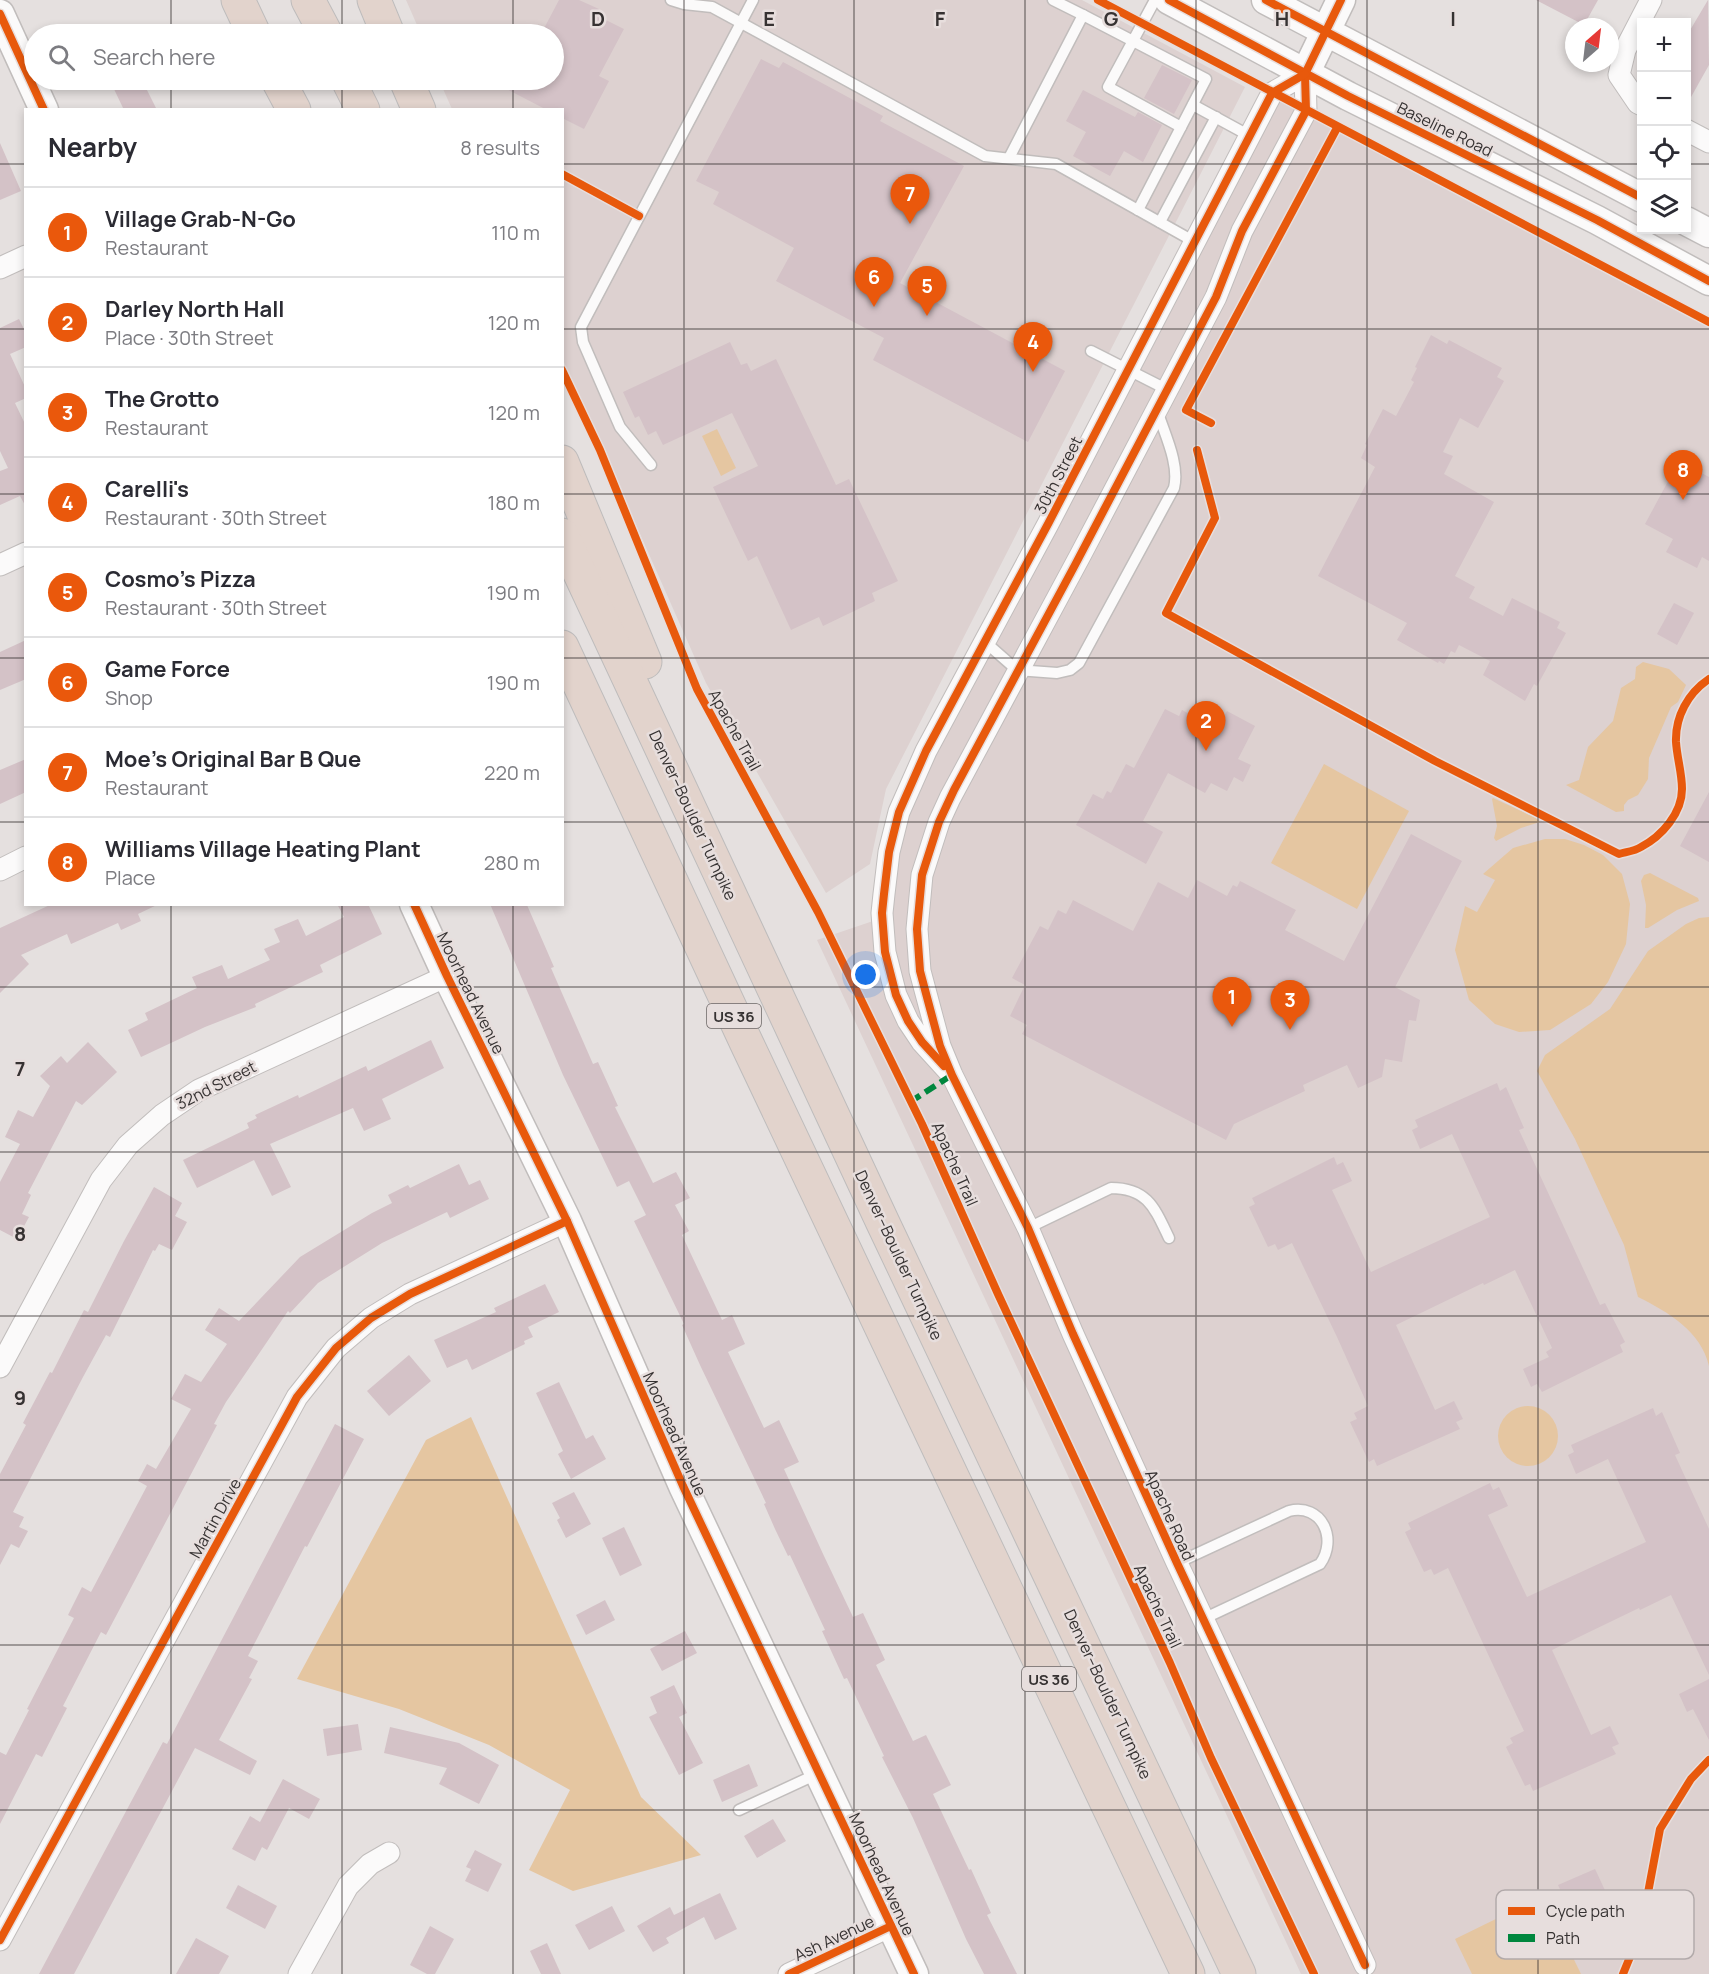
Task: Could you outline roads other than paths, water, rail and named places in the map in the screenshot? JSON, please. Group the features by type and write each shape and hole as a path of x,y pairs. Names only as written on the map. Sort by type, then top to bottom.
{"highway":[{"path":"238,0 249,24"},
{"path":"261,0 272,24"},
{"path":"308,0 321,24"},
{"path":"374,0 384,24"},
{"path":"283,90 293,108"},
{"path":"303,90 311,108"},
{"path":"353,90 362,108"},
{"path":"410,90 418,108"},
{"path":"564,467 801,1048"},
{"name":"Denver–Boulder Turnpike","path":"564,539 801,1048 1239,1974"},
{"name":"US 36","path":"564,651 1188,1974"}],"street":[{"name":"Baseline Road","path":"1169,0 1305,74 1598,220 1709,281"},
{"name":"Baseline Road","path":"1266,0 1637,196"},
{"path":"1017,670 1216,297 1242,231 1306,111 1305,74 1341,0"},
{"path":"1637,102 1619,75 1625,50 1652,0"},
{"path":"0,14 24,66"},
{"name":"30th Street","path":"882,913 889,852 899,812 926,751 1272,93 1305,74"},
{"path":"35,90 43,108"},
{"path":"1691,132 1709,142"},
{"path":"1691,224 1709,233"},
{"path":"0,268 24,257"},
{"path":"0,566 24,554"},
{"name":"Apache Road","path":"1017,670 939,822 922,875 917,949 930,1016 952,1075 1028,1228 1177,1563 1365,1965"},
{"path":"0,870 24,858"},
{"name":"Moorhead Avenue","path":"415,906 567,1221 683,1486 914,1974"},
{"name":"Apache Road","path":"882,913 885,952 896,994 908,1021 922,1042 952,1075"},
{"name":"32nd Street","path":"0,1367 101,1180 128,1145 162,1115 199,1090 447,976"},
{"name":"Martin Drive","path":"0,1940 297,1397 336,1348 370,1318 410,1294 567,1221"},
{"path":"299,1974 348,1886 370,1864 389,1853"},
{"name":"Ash Avenue","path":"789,1974 891,1926"}],"lane":[{"path":"671,0 684,4 714,3 741,23 985,156 1056,164 1195,242"},
{"path":"651,465 620,427 583,342 581,327 753,0"},
{"path":"1053,0 1206,79 1138,210"},
{"path":"1155,0 1108,87 1181,127"},
{"path":"1009,158 1083,15"},
{"path":"1193,105 1250,136"},
{"path":"1160,222 1216,117"},
{"path":"983,641 1017,670 1058,673 1070,670 1079,663 1174,488 1176,479 1161,399 1127,369 1091,351"},
{"path":"1028,1228 1111,1188 1125,1188 1148,1200 1170,1238"},
{"path":"1177,1563 1289,1511 1304,1510 1317,1517 1323,1524 1328,1549 1320,1564 1203,1619"},
{"path":"739,1810 820,1773"}],"place":[{"name":"Moe's Original Bar B Que","path":"910,224"},
{"name":"Game Force","path":"874,307"},
{"name":"Cosmo's Pizza","path":"927,316"},
{"name":"Carelli's","path":"1033,372"},
{"name":"Williams Village Heating Plant","path":"1683,500"},
{"name":"Darley North Hall","path":"1206,751"},
{"name":"Village Grab-N-Go","path":"1232,1027"},
{"name":"The Grotto","path":"1290,1030"}]}
